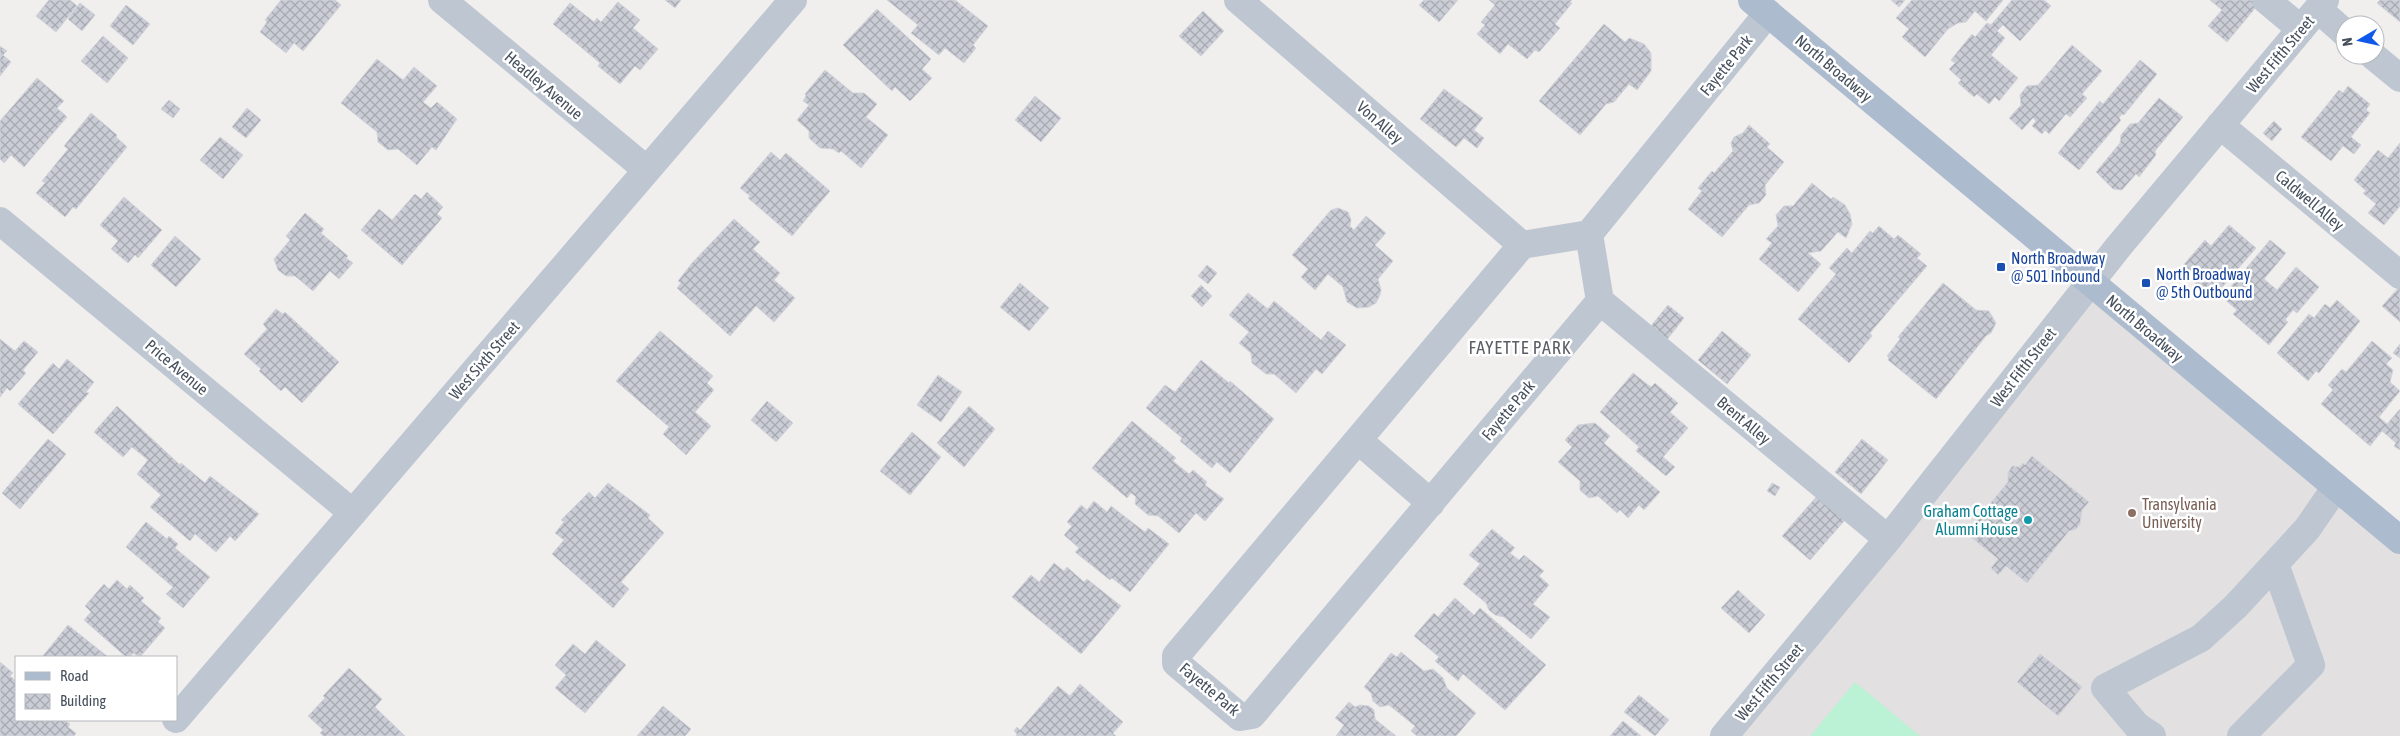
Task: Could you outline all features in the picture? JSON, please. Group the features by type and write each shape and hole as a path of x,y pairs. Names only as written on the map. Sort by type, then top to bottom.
{"main road":[{"name":"North Broadway","path":"1760,7 2400,540"}],"street":[{"name":"Headley Avenue","path":"442,0 647,170"},
{"name":"West Sixth Street","path":"178,717 793,0"},
{"name":"Von Alley","path":"1238,0 1522,245"},
{"path":"2266,0 2314,12 2335,26"},
{"name":"Fayette Park","path":"1589,234 1760,7"},
{"name":"West Fifth Street","path":"1724,736 1888,539 2090,282 2314,12"},
{"path":"2384,65 2400,78"},
{"name":"Caldwell Alley","path":"2220,125 2400,274"},
{"name":"Price Avenue","path":"0,221 353,513"},
{"path":"1522,245 1589,234 1600,301"},
{"name":"Fayette Park","path":"1522,245 1176,656 1176,663 1240,717 1252,715 1600,301"},
{"name":"Brent Alley","path":"1600,301 1888,539"},
{"path":"1358,440 1430,503"},
{"path":"2152,736 2137,726 2106,688 2201,638 2307,529 2336,487"},
{"path":"2241,736 2311,665 2275,564"},
{"name":"West Sixth Street","path":"162,736 174,721"}],"shaded area":[{"name":"Transylvania University","path":"2090,282 2400,540 2400,736 1709,736"}],"green space":[{"path":"1855,682 1920,736 1810,736"}],"building":[{"path":"49,0 70,0 77,6 56,32 36,16"},
{"path":"281,0 335,0 341,5 303,51 294,43 286,53 260,32 267,22 265,20"},
{"path":"665,0 681,0 675,8"},
{"path":"887,0 955,0 988,26 973,45 976,48 964,63 945,48 939,55 911,33 918,25"},
{"path":"1424,0 1458,0 1439,22 1419,5"},
{"path":"1489,0 1572,0 1570,2 1572,3 1555,24 1560,28 1539,52 1535,50 1527,59 1508,44 1500,54 1477,34 1485,25 1481,22 1495,5"},
{"path":"1891,0 1905,0 1899,7"},
{"path":"1912,0 2003,0 1986,21 1975,11 1966,22 1958,23 1948,29 1925,57 1902,37 1909,29 1896,18"},
{"path":"2012,0 2044,0 2051,6 2020,41 2003,25 1997,31 2005,38 1991,55 2018,78 1999,101 1995,97 1989,104 1977,94 1974,97 1958,83 1961,80 1949,69 1955,63 1951,60 1972,34 1975,37 1987,23 1991,25"},
{"path":"2210,0 2251,0 2257,6 2227,42 2208,26 2222,10"},
{"path":"2380,0 2400,0 2400,22 2377,3"},
{"path":"618,2 640,20 633,28 658,49 640,70 635,66 620,84 598,66 600,63 553,24 570,3 594,22 597,18 601,22"},
{"path":"80,3 95,15 82,31 68,19"},
{"path":"126,5 150,24 133,45 110,26"},
{"path":"877,9 931,59 922,69 932,78 910,101 895,87 892,91 843,45"},
{"path":"1203,11 1224,31 1201,56 1179,36"},
{"path":"1604,24 1625,42 1629,38 1644,44 1651,53 1651,71 1637,90 1629,84 1614,102 1606,104 1580,135 1539,101"},
{"path":"103,36 128,58 107,83 81,61"},
{"path":"2072,45 2102,71 2082,94 2087,98 2070,117 2066,114 2049,134 2045,130 2042,134 2032,126 2036,121 2033,118 2022,130 2009,118 2021,105 2020,95 2027,86 2038,85"},
{"path":"0,46 7,51 3,55 11,62 0,76"},
{"path":"377,59 403,80 414,67 437,86 423,102 431,108 437,102 457,119 436,150 432,147 417,165 398,149 388,150 378,142 377,132 341,103"},
{"path":"2140,60 2157,74 2124,115 2122,114 2119,118 2121,120 2079,170 2058,153 2100,101 2103,104"},
{"path":"825,70 853,93 864,93 877,104 866,117 888,135 861,168 841,151 839,153 833,149 820,148 809,138 809,131 797,120 809,105 803,101 806,96 805,94"},
{"path":"37,78 64,101 57,108 67,117 24,167 11,155 4,163 0,159 0,121"},
{"path":"2348,86 2370,104 2366,110 2370,113 2351,137 2361,145 2354,154 2343,146 2331,161 2301,137 2339,90 2343,93"},
{"path":"1444,89 1483,118 1474,130 1484,138 1477,148 1464,138 1456,147 1420,119"},
{"path":"1035,96 1061,118 1041,142 1015,120"},
{"path":"2159,98 2183,117 2155,151 2156,155 2139,177 2136,174 2122,190 2113,189 2096,172 2120,143 2121,135 2130,124 2138,123"},
{"path":"169,100 180,109 173,118 161,109"},
{"path":"247,108 261,120 246,138 232,127"},
{"path":"91,113 117,135 116,137 127,147 76,209 73,207 65,217 36,193 45,183 42,181 68,149 64,146"},
{"path":"2274,121 2282,129 2272,141 2263,133"},
{"path":"1749,125 1770,144 1767,147 1784,162 1765,185 1766,195 1759,203 1749,205 1722,237 1688,209 1702,191 1698,188 1712,171 1714,173 1733,151 1731,143 1734,137 1743,133"},
{"path":"220,137 243,155 223,179 200,160"},
{"path":"2400,143 2400,206 2384,225 2368,213 2376,204 2363,193 2366,191 2354,180 2378,150 2388,158"},
{"path":"771,152 780,160 786,153 830,191 792,236 748,198 750,196 740,188"},
{"path":"1812,183 1831,199 1833,197 1845,205 1850,214 1852,224 1846,238 1838,232 1821,251 1808,253 1821,264 1798,292 1759,259 1772,243 1766,239 1778,226 1776,215 1784,206 1793,206"},
{"path":"427,192 443,207 437,214 442,218 402,265 361,230 379,209 392,220 415,194 421,199"},
{"path":"124,197 162,230 138,258 135,255 128,263 111,249 118,241 100,225"},
{"path":"1338,208 1348,212 1351,220 1350,226 1354,230 1366,216 1386,233 1375,245 1393,261 1378,279 1381,290 1380,295 1376,303 1369,307 1357,308 1347,302 1343,287 1328,274 1315,290 1301,277 1308,269 1292,255 1331,210"},
{"path":"305,213 324,229 321,233 348,256 346,258 353,263 339,279 330,271 313,291 295,276 286,276 278,270 274,259 290,240 286,236"},
{"path":"734,219 760,242 753,249 780,273 774,280 795,298 774,322 756,306 730,336 677,288 681,283 678,281 692,263"},
{"path":"2229,225 2256,248 2212,299 2180,269 2205,240 2211,246"},
{"path":"1879,226 1894,239 1898,235 1921,254 1917,258 1927,266 1870,333 1872,336 1849,363 1798,319 1836,274 1829,268 1847,248 1852,253 1870,231 1873,233"},
{"path":"175,236 201,259 176,287 151,265"},
{"path":"2270,240 2286,253 2264,279 2277,290 2296,267 2319,287 2297,313 2293,310 2285,320 2288,322 2269,345 2233,314 2237,310 2222,297"},
{"path":"1207,265 1217,273 1208,284 1198,276"},
{"path":"1020,283 1049,308 1029,331 1000,307"},
{"path":"1943,283 1976,310 1989,311 1996,323 1991,333 1986,336 1936,399 1888,360 1887,356 1900,339 1898,337"},
{"path":"1201,285 1212,296 1202,307 1191,296"},
{"path":"2400,286 2400,322 2382,306"},
{"path":"1248,293 1268,309 1274,301 1321,340 1328,331 1346,345 1322,374 1316,369 1296,393 1274,374 1266,374 1252,363 1251,353 1239,343 1249,332 1229,315"},
{"path":"2337,300 2360,321 2319,373 2316,371 2308,381 2277,353 2309,314 2314,318 2325,304 2330,308"},
{"path":"1668,305 1684,318 1666,341 1650,327"},
{"path":"276,309 283,314 285,312 339,362 302,403 285,387 281,391 244,354 267,329 263,324"},
{"path":"660,331 713,376 707,383 714,390 695,412 711,426 686,455 663,434 669,427 616,381"},
{"path":"1722,331 1751,355 1727,384 1698,360"},
{"path":"0,339 15,351 24,341 38,352 23,370 26,373 10,391 7,388 0,397"},
{"path":"2372,341 2392,358 2386,364 2393,370 2390,382 2400,391 2379,417 2387,424 2400,409 2400,450 2394,446 2396,443 2382,431 2370,446 2321,404 2333,390 2328,385 2342,369 2346,372"},
{"path":"2400,344 2400,358 2393,353"},
{"path":"67,359 94,382 86,392 89,393 53,434 18,404 53,363 59,369"},
{"path":"1201,360 1229,383 1230,381 1274,419 1230,473 1217,462 1212,468 1180,441 1182,438 1146,408 1165,385 1175,392"},
{"path":"1633,373 1651,387 1655,383 1678,403 1670,412 1688,428 1663,457 1675,467 1666,476 1636,451 1639,447 1600,412"},
{"path":"938,375 962,392 941,422 917,405"},
{"path":"767,401 793,423 776,442 751,420"},
{"path":"117,406 180,465 181,463 205,483 210,476 259,514 235,541 230,536 216,552 195,534 190,541 150,507 161,495 137,474 148,460 132,447 123,457 94,432"},
{"path":"969,406 995,429 964,467 937,443"},
{"path":"1132,421 1176,458 1173,461 1189,474 1193,470 1207,482 1205,485 1224,499 1205,521 1196,513 1179,533 1158,516 1148,515 1135,504 1136,497 1131,493 1127,498 1092,468"},
{"path":"1595,423 1610,436 1604,443 1660,492 1644,510 1639,505 1628,518 1620,510 1617,513 1598,496 1589,498 1580,490 1580,481 1558,462 1572,447 1565,440 1578,425"},
{"path":"912,432 941,457 910,495 880,471"},
{"path":"48,439 66,454 20,509 2,493"},
{"path":"1862,439 1888,460 1861,494 1835,472"},
{"name":"Graham Cottage Alumni House","path":"2032,456 2089,502 2082,510 2080,524 2076,529 2069,531 2027,583 2006,566 1998,575 1991,568 1998,559 1966,533 2008,482 2008,473 2012,466 2020,467 2023,463 2025,465"},
{"path":"608,483 650,515 648,518 664,533 621,582 629,589 613,608 552,554 564,540 555,533 564,522 561,520 589,492 595,498"},
{"path":"1772,483 1780,487 1775,496 1767,491"},
{"path":"1817,496 1845,520 1810,560 1782,536"},
{"path":"1094,501 1107,512 1111,506 1145,532 1148,528 1169,544 1130,592 1112,578 1110,580 1075,552 1079,548 1064,535 1072,526 1067,522 1081,505 1087,510"},
{"path":"146,522 167,539 169,536 178,544 175,548 210,577 183,608 166,594 173,587 126,547"},
{"path":"1492,529 1515,548 1510,553 1519,560 1524,555 1544,571 1539,576 1549,585 1533,604 1550,617 1531,639 1504,617 1495,615 1489,610 1486,603 1463,584 1480,564 1469,555"},
{"path":"1054,563 1064,571 1067,567 1084,582 1087,579 1121,606 1081,654 1012,597 1031,575 1039,582"},
{"path":"117,580 127,589 130,585 144,598 141,601 161,618 158,622 165,628 141,656 133,653 131,656 125,656 84,620 91,612 85,606 104,584 109,589"},
{"path":"1738,590 1765,615 1749,633 1721,608"},
{"path":"1455,598 1474,615 1480,608 1546,665 1505,710 1463,674 1458,681 1435,661 1439,657 1414,636 1434,613 1438,617"},
{"path":"68,625 107,656 43,656"},
{"path":"596,640 626,665 585,713 555,688 566,675 555,665 573,644 585,654"},
{"path":"1401,652 1424,671 1433,669 1443,678 1447,688 1476,713 1456,736 1417,736 1411,731 1415,726 1389,705 1380,707 1373,701 1371,693 1364,687 1391,653 1397,657"},
{"path":"2040,654 2082,687 2058,716 2017,682"},
{"path":"0,662 13,673 10,676 15,680 15,721 66,721 70,724 68,727 76,733 74,736 0,736"},
{"path":"349,668 382,699 375,707 405,736 323,736 320,733 323,730 308,716 325,698 323,696"},
{"path":"1080,684 1123,722 1113,733 1116,736 1016,736 1017,734 1014,731 1017,727 1020,730 1058,686 1070,696"},
{"path":"1639,695 1669,720 1655,736 1624,712"},
{"path":"1349,702 1355,707 1360,705 1369,706 1374,710 1375,719 1396,736 1336,736 1344,725 1335,718"},
{"path":"663,706 691,729 685,736 637,736"},
{"path":"1623,721 1641,736 1610,736"}],"place":[{"name":"North Broadway @ 501 Inbound","path":"2001,267"},
{"name":"North Broadway @ 5th Outbound","path":"2146,283"},
{"name":"Transylvania University","path":"2132,513"},
{"name":"Graham Cottage Alumni House","path":"2028,520"}],"district":[{"name":"FAYETTE PARK","path":"1520,348"}]}
